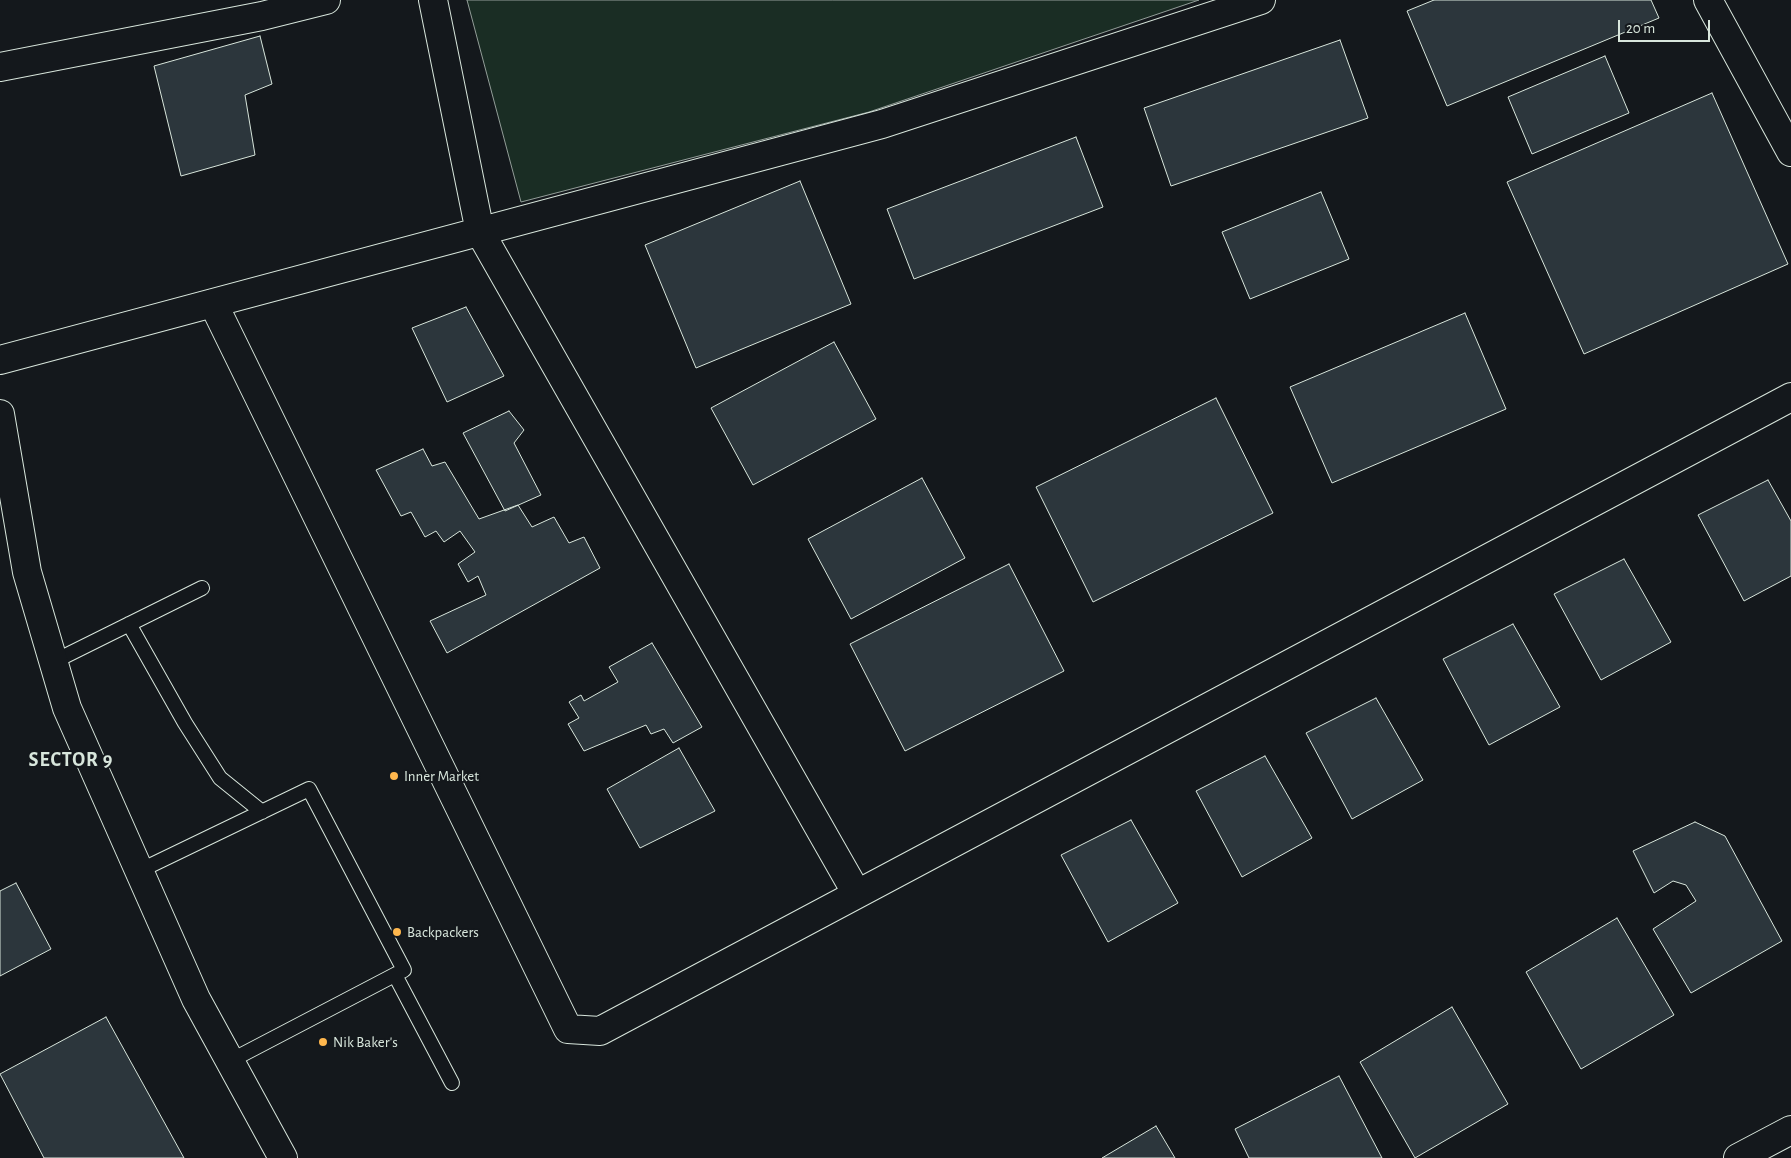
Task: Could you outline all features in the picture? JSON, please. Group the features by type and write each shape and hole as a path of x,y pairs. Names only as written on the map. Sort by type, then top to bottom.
{"street":[{"path":"0,66 262,16 326,0"},
{"path":"433,0 480,232 856,894"},
{"path":"0,360 882,124 1261,0"},
{"path":"1708,0 1791,152"},
{"path":"213,303 568,1029 600,1031 1791,397"},
{"path":"0,414 27,572 67,708 196,999 282,1158"},
{"path":"1738,1158 1791,1130"}],"lane":[{"path":"53,662 202,588"},
{"path":"129,624 185,723 220,778 262,812"},
{"path":"139,871 309,789 404,970 230,1061"},
{"path":"395,974 452,1082"}],"green space":[{"path":"467,0 1199,0 869,112 521,202"}],"building":[{"path":"1434,0 1651,0 1659,18 1447,106 1407,11"},
{"path":"260,36 272,84 245,95 255,155 181,176 154,66"},
{"path":"1340,40 1368,118 1171,186 1144,108"},
{"path":"1605,56 1629,113 1532,154 1508,97"},
{"path":"1712,93 1788,264 1584,354 1507,182"},
{"path":"1076,137 1103,207 914,279 887,209"},
{"path":"800,181 851,304 696,368 645,245"},
{"path":"1321,192 1349,259 1250,299 1222,232"},
{"path":"466,307 504,376 447,402 412,328"},
{"path":"1465,313 1506,409 1332,483 1290,387"},
{"path":"834,342 876,419 753,485 711,408"},
{"path":"1216,398 1273,513 1093,602 1036,487"},
{"path":"509,411 524,430 514,443 541,495 505,511 463,433"},
{"path":"423,449 432,466 445,462 479,519 518,505 532,527 554,517 569,543 584,537 600,568 447,653 430,621 486,595 478,576 468,582 458,564 475,552 460,531 444,542 436,531 425,537 411,512 401,516 376,470"},
{"path":"922,478 965,558 851,619 808,539"},
{"path":"1768,480 1791,521 1791,576 1744,601 1698,515"},
{"path":"1624,559 1671,642 1601,680 1554,594"},
{"path":"1009,564 1064,671 905,751 850,644"},
{"path":"1513,624 1560,707 1489,745 1443,659"},
{"path":"652,643 702,727 673,743 664,729 651,734 646,725 584,751 568,724 579,718 569,702 581,695 584,701 618,682 609,667"},
{"path":"1376,698 1423,780 1352,819 1306,733"},
{"path":"679,748 715,811 640,848 607,789"},
{"path":"1265,756 1312,838 1242,877 1196,791"},
{"path":"1131,820 1178,903 1108,942 1061,855"},
{"path":"1695,822 1725,836 1782,941 1691,993 1653,929 1696,901 1686,885 1673,881 1654,893 1633,851"},
{"path":"16,883 51,949 0,976 0,891"},
{"path":"1617,918 1674,1015 1581,1069 1526,972"},
{"path":"1452,1007 1508,1104 1415,1158 1360,1062"},
{"path":"106,1017 184,1158 44,1158 0,1074"},
{"path":"1339,1076 1382,1158 1249,1158 1235,1129"},
{"path":"1156,1126 1175,1158 1102,1158"}],"place":[{"name":"Inner Market","path":"394,776"},
{"name":"Backpackers","path":"397,932"},
{"name":"Nik Baker's","path":"323,1042"}],"district":[{"name":"SECTOR 9","path":"71,760"}]}
